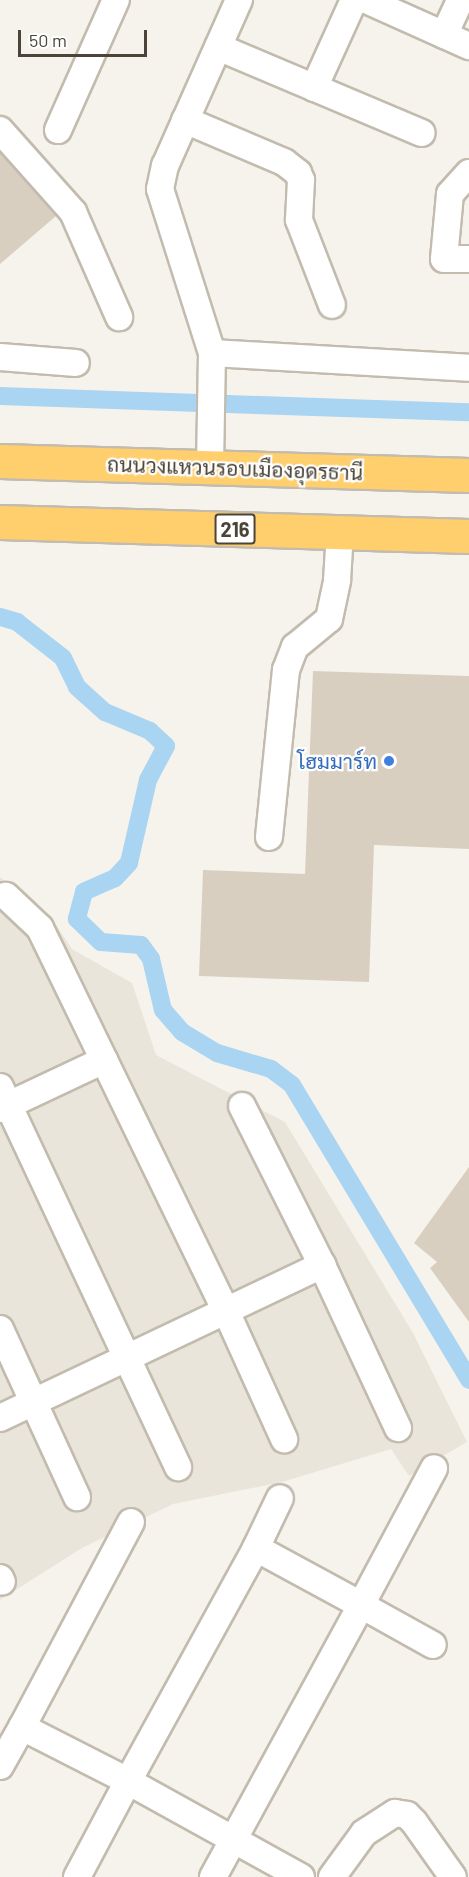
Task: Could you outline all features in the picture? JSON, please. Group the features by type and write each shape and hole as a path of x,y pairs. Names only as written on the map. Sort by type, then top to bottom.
{"highway":[{"name":"ถนนวงแหวนรอบเมืองอุดรธานี","path":"0,461 469,475"},
{"name":"216","path":"0,522 469,536"}],"street":[{"path":"58,130 116,0"},
{"path":"210,467 212,353 160,189 165,166 239,0"},
{"path":"314,88 354,0"},
{"path":"366,0 469,46"},
{"path":"444,34 460,0"},
{"path":"218,47 422,133"},
{"path":"185,120 284,162 298,173 301,180 298,220 332,304"},
{"path":"0,130 74,212 119,317"},
{"path":"469,173 450,194 444,259 469,259"},
{"path":"212,353 469,368"},
{"path":"0,357 76,363"},
{"path":"269,837 286,670 295,647 329,619 337,580 340,532"},
{"path":"6,896 40,928 226,1311 284,1439"},
{"path":"104,1060 3,1100 178,1467"},
{"path":"242,1106 322,1265 398,1428"},
{"path":"0,1418 322,1265"},
{"path":"0,1329 77,1497"},
{"path":"213,1877 434,1468"},
{"path":"77,1877 256,1548 280,1498"},
{"path":"0,1766 131,1522"},
{"path":"256,1548 433,1645"},
{"path":"22,1727 128,1781 301,1877"},
{"path":"332,1877 364,1833 395,1813 407,1815 414,1822 453,1877"}],"shaded area":[{"path":"0,877 52,919 72,949 132,983 156,1055 285,1122 413,1333 467,1442 409,1476 391,1449 282,1482 173,1504 82,1548 0,1600"}],"building":[{"path":"0,153 56,216 0,264"},
{"name":"โฮมมาร์ท","path":"313,671 469,676 469,849 374,845 369,982 199,976 203,870 305,874"},
{"path":"469,1167 469,1322 430,1268 437,1262 414,1243"}],"waterway":[{"path":"0,396 469,412"},
{"path":"0,617 17,622 63,658 77,687 105,712 150,731 166,746 148,780 129,863 115,878 84,892 77,919 101,942 141,945 151,959 163,1010 182,1032 217,1053 271,1069 292,1085 469,1380"}],"place":[{"name":"โฮมมาร์ท","path":"389,761"}]}
